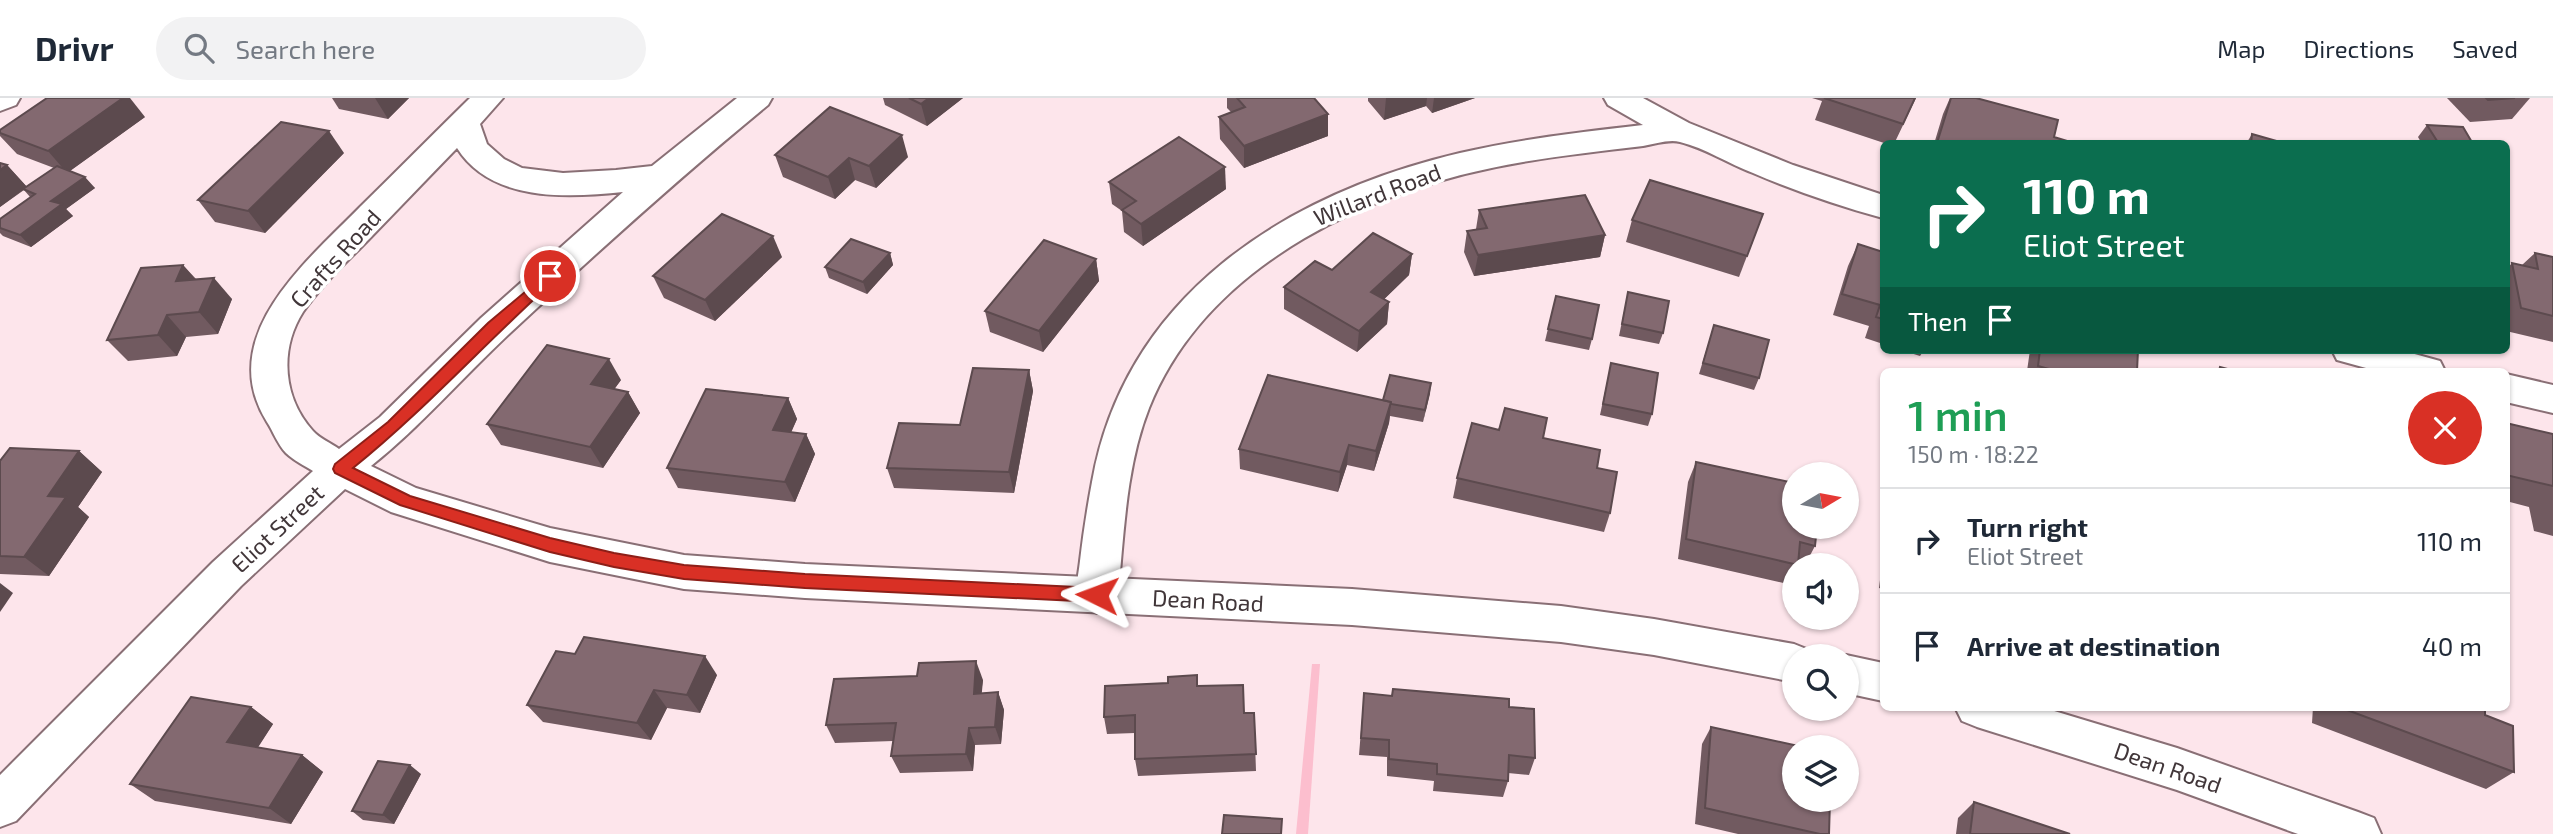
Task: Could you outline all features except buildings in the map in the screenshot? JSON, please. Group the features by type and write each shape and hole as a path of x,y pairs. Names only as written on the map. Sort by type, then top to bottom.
{"street":[{"path":"0,102 5,98"},
{"name":"Crafts Road","path":"341,469 300,443 277,407 269,381 268,362 272,341 288,307 322,266 488,98"},
{"name":"Eliot Street","path":"0,806 227,574 341,469 393,426 494,327 662,176 757,98"},
{"path":"1619,98 1679,131"},
{"path":"464,122 476,154 504,172 528,180 587,184 662,176"},
{"name":"Willard Road","path":"1097,595 1112,472 1131,408 1146,375 1201,301 1250,256 1318,214 1462,161 1532,149 1679,131 1812,186 1880,206"},
{"path":"2365,354 2416,368"},
{"path":"2510,389 2553,399"},
{"name":"Dean Road","path":"341,469 405,501 550,545 684,572 805,581 1352,607 1561,624 1654,637 1782,661"},
{"path":"1859,677 1880,681"},
{"name":"Dean Road","path":"1990,711 2177,769 2358,834"}],"shaded area":[{"path":"1312,664 1320,664 1308,834 1296,834"}],"route":[{"path":"550,276 393,426 341,469 405,501 550,545 684,572 805,581 1097,595"}]}
